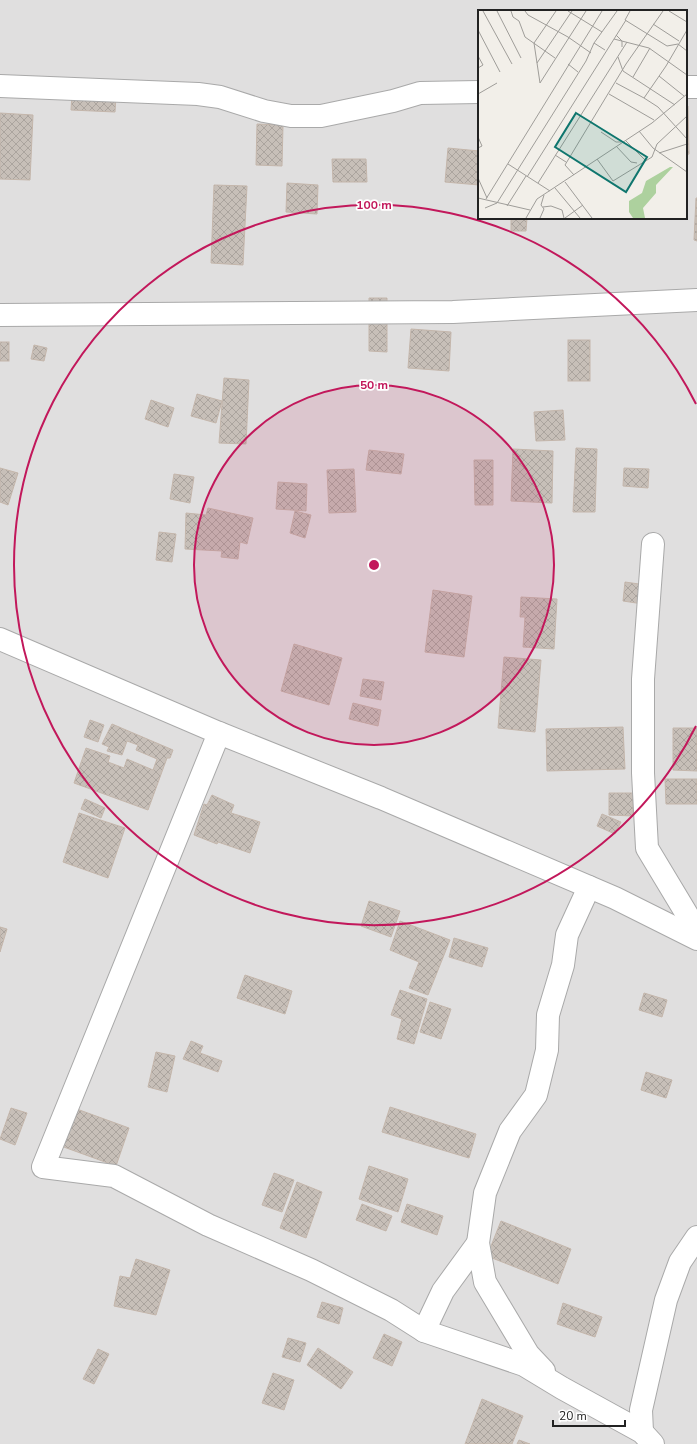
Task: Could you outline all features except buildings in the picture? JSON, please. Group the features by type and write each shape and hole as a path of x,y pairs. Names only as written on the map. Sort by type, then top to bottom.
{"street":[{"path":"0,86 220,96 264,111 291,116 321,116 393,101 420,93 478,92"},
{"path":"0,314 453,312 697,300"},
{"path":"652,544 643,679 643,773 647,848 697,931"},
{"path":"0,639 219,733 381,798 615,898 697,939"},
{"path":"219,733 43,1167 114,1176 208,1225 311,1270 385,1307 424,1331 524,1365 648,1438"},
{"path":"562,1388 528,1354 485,1282 478,1243 485,1193 510,1131 536,1095 547,1050 548,1015 563,965 567,935 588,887"},
{"path":"648,1438 641,1410 666,1300 680,1262 697,1237"},
{"path":"424,1331 443,1291 478,1243"}],"shaded area":[{"path":"0,0 697,0 697,1444 0,1444"}]}
